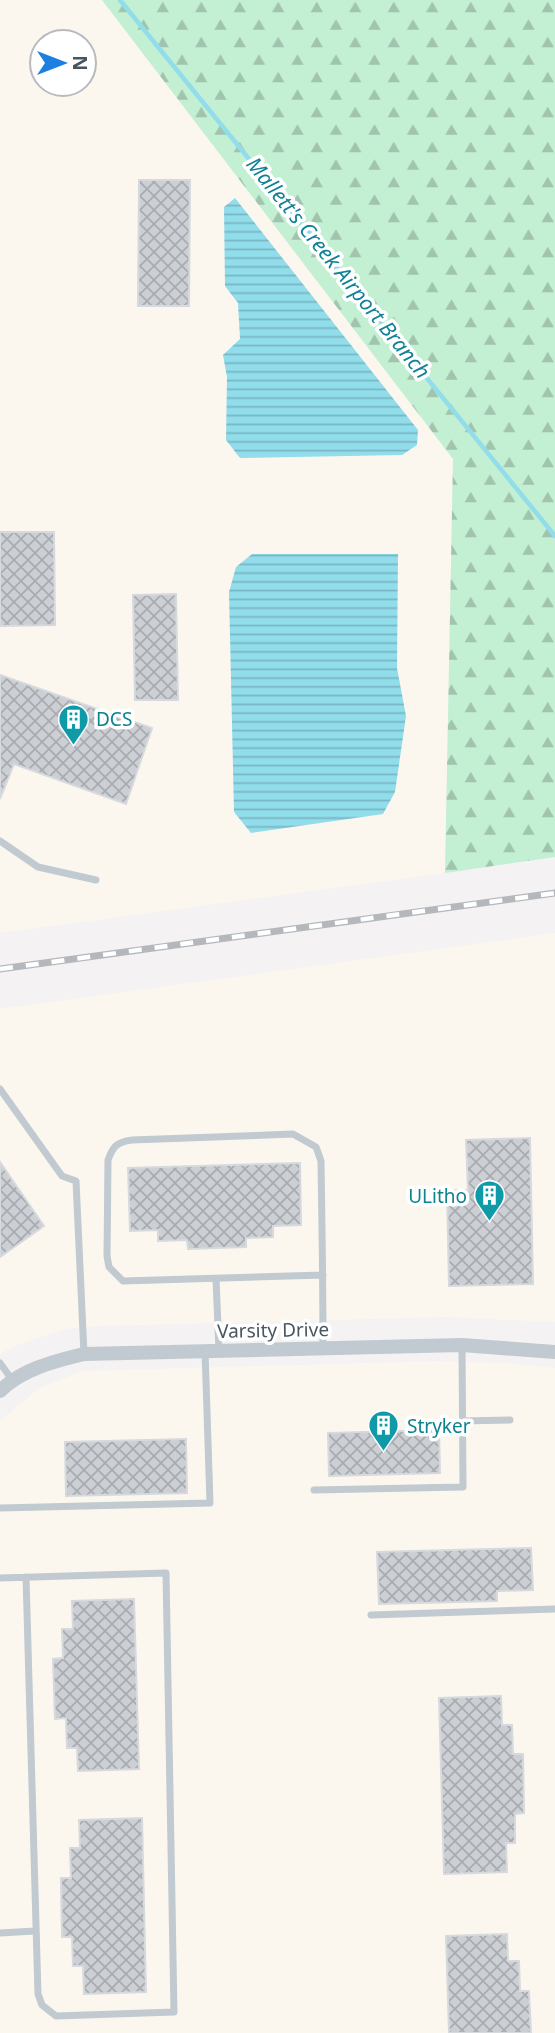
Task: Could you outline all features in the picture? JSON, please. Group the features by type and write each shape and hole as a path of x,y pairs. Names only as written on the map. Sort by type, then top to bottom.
{"street":[{"name":"Varsity Drive","path":"0,1391 13,1381 51,1362 84,1354 462,1345 555,1352"}],"lane":[{"path":"0,841 38,867 96,880"},
{"path":"0,1089 62,1176 76,1181 84,1354"},
{"path":"323,1275 122,1282 109,1267 108,1160 113,1148 121,1141 293,1134 307,1139 316,1147 321,1161 323,1275 323,1348"},
{"path":"0,1508 210,1503 216,1279"},
{"path":"314,1490 463,1487 462,1345"},
{"path":"0,1363 13,1381"},
{"path":"462,1421 510,1420"},
{"path":"0,1578 26,1577 166,1573 174,2012 56,2016 42,2005 38,1994 26,1577"},
{"path":"371,1615 555,1609"},
{"path":"0,1933 35,1931"}],"shaded area":[{"path":"0,0 102,0 453,459 445,873 0,933"},
{"path":"555,933 555,1322 446,1317 98,1326 65,1329 17,1345 0,1354 0,1009"},
{"path":"436,1361 555,1368 555,2033 0,2033 0,1421 39,1388 82,1371"}],"green space":[{"path":"102,0 555,0 555,857 445,873 453,459"}],"water":[{"path":"235,198 418,430 417,445 402,455 240,458 226,440 227,377 223,355 240,339 238,303 225,286 224,207"},
{"path":"252,554 398,554 397,668 406,716 395,792 383,814 251,833 234,812 229,592 236,567"}],"building":[{"path":"139,180 190,180 189,306 138,306"},
{"path":"0,532 54,532 55,625 0,626"},
{"path":"176,594 178,700 135,700 133,595"},
{"name":"DCS","path":"0,675 152,728 126,804 14,764 0,799"},
{"name":"ULitho","path":"530,1138 533,1284 449,1286 447,1190 468,1190 466,1140"},
{"path":"0,1162 44,1226 0,1257"},
{"path":"300,1163 301,1225 273,1226 273,1237 246,1238 246,1247 188,1249 187,1240 158,1241 158,1230 130,1231 128,1168"},
{"name":"Stryker","path":"439,1430 440,1473 329,1476 328,1433"},
{"path":"186,1439 187,1493 66,1496 65,1442"},
{"path":"531,1548 533,1590 497,1591 497,1601 379,1604 377,1552"},
{"path":"134,1599 139,1769 78,1771 77,1748 67,1748 66,1718 55,1719 53,1659 63,1658 62,1629 73,1629 72,1601"},
{"path":"501,1696 502,1725 512,1725 513,1754 523,1754 524,1813 515,1814 515,1843 506,1843 507,1872 444,1874 439,1698"},
{"path":"142,1818 146,1992 84,1994 83,1966 73,1966 72,1937 62,1937 61,1878 71,1878 70,1848 80,1848 79,1820"},
{"path":"507,1934 508,1961 519,1961 520,1991 529,1991 531,2033 449,2033 446,1936"}],"waterway":[{"name":"Mallett's Creek Airport Branch","path":"120,0 555,536"}],"railway":[{"path":"0,969 555,893"}],"place":[{"name":"DCS","path":"73,746"},
{"name":"ULitho","path":"490,1223"},
{"name":"Stryker","path":"384,1453"}]}
